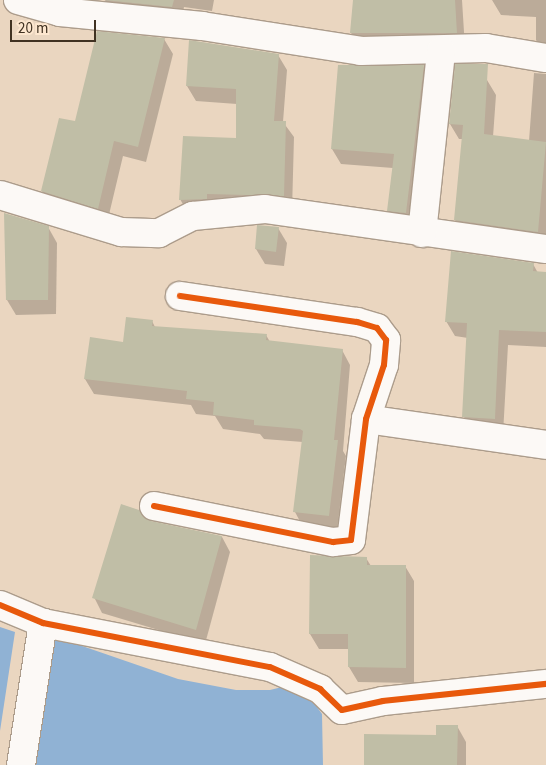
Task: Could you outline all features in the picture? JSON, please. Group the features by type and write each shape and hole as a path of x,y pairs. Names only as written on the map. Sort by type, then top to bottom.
{"street":[{"path":"18,0 60,12 202,26 361,51 441,51 486,48 546,58"},
{"path":"422,233 441,51"},
{"path":"0,195 121,232 159,233 194,216 265,209 422,233 546,249"},
{"path":"154,506 333,542 351,540 366,419 384,366 386,340 377,328 357,322 180,296"},
{"path":"366,419 546,445"},
{"path":"0,605 43,623 270,667 320,689 342,710 383,701 546,684"},
{"path":"21,765 43,623"}],"water":[{"path":"0,627 15,632 0,731"},
{"path":"59,638 178,679 236,690 270,690 286,686 311,699 322,714 323,765 14,765 48,646"}],"building":[{"path":"104,0 174,0 172,7"},
{"path":"353,0 455,0 457,33 350,33"},
{"path":"97,31 165,38 138,147 114,141 98,209 41,191 59,118 75,121"},
{"path":"189,40 279,54 274,121 286,121 284,196 207,194 207,199 179,200 183,136 236,138 236,89 186,86"},
{"path":"455,64 488,64 484,134 546,142 538,232 454,220 463,125 449,124"},
{"path":"338,65 424,65 406,213 387,211 394,154 331,149"},
{"path":"4,213 49,226 48,300 6,300"},
{"path":"257,225 279,227 276,252 255,249"},
{"path":"451,251 534,263 533,271 546,272 546,332 499,330 495,419 462,417 467,323 445,322"},
{"path":"126,317 153,320 152,326 267,334 266,340 343,349 334,440 338,440 329,516 293,512 303,431 300,429 254,425 254,420 213,415 214,402 186,399 187,391 84,379 90,337 123,342"},
{"path":"121,504 139,510 151,521 222,536 196,630 92,598"},
{"path":"310,555 367,557 367,565 406,565 406,668 348,667 348,634 309,634"},
{"path":"436,725 458,725 457,765 364,765 364,734 436,735"}],"cycle path":[{"path":"154,506 333,542 351,540 366,419 384,365 386,340 377,328 357,322 180,296"},
{"path":"0,605 43,623 270,667 320,689 342,710 383,701 546,684"}]}
